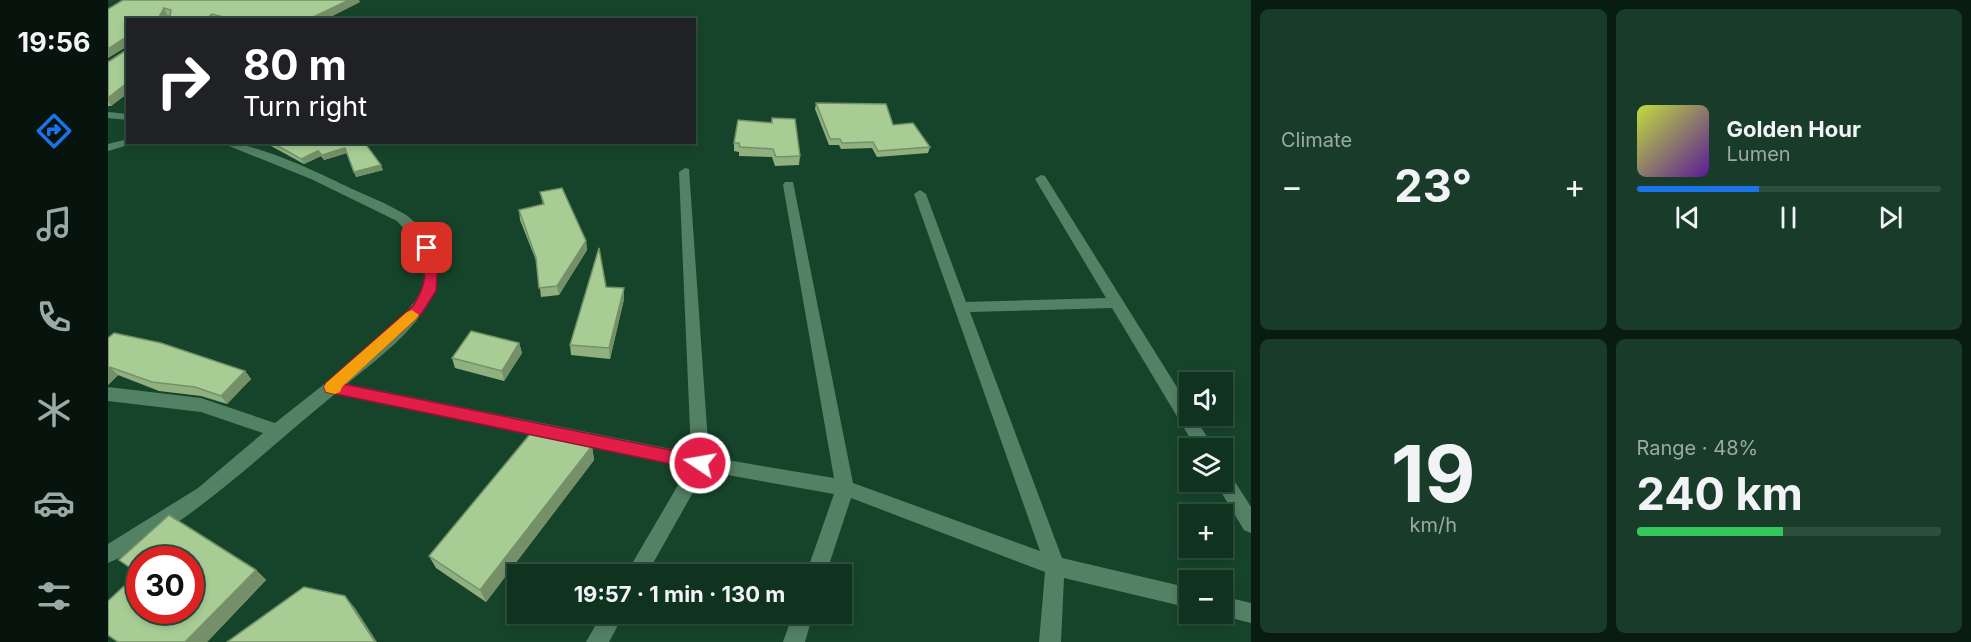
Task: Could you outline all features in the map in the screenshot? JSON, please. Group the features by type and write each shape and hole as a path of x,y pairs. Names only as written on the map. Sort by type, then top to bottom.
{"street":[{"path":"108,115 126,117"},
{"path":"108,148 126,143"},
{"path":"108,554 196,501 331,387 417,309 429,291 432,274 427,248 413,228 402,218 289,165 230,144"},
{"path":"642,564 700,463 684,172"},
{"path":"1041,179 1199,438"},
{"path":"789,185 845,488 819,564"},
{"path":"920,194 1055,566 1050,642"},
{"path":"960,307 1118,303"},
{"path":"331,387 700,463 845,488 1055,566 1179,595"},
{"path":"108,394 201,405 278,431"},
{"path":"1231,492 1251,524"},
{"path":"1233,609 1251,613"},
{"path":"597,642 608,624"},
{"path":"794,642 800,624"}],"building":[{"path":"123,0 349,0 311,18 227,18 212,14 207,18 126,18 126,40 123,39 108,49 108,9","holes":["164,8 171,10 170,16 160,15"]},
{"path":"126,40 126,84 108,98 108,62 125,51"},
{"path":"816,103 886,104 893,125 913,123 930,147 878,151 873,142 842,143 840,139 830,139"},
{"path":"772,118 795,119 800,156 776,157 773,149 740,147 739,143 734,143 738,120 772,123"},
{"path":"275,144 365,144 381,165 354,172 345,148 322,155 318,151 301,159"},
{"path":"562,188 586,241 557,286 539,288 536,258 519,210 544,204 540,192"},
{"path":"599,248 606,287 624,288 609,348 570,345"},
{"path":"471,331 519,343 502,371 452,358"},
{"path":"114,333 161,343 245,371 221,396 195,387 152,382 110,367 108,369 108,338"},
{"path":"536,427 592,446 480,590 429,556"},
{"path":"169,515 256,570 204,623 204,546 135,546"},
{"path":"126,554 126,565 119,560"},
{"path":"126,584 126,624 203,624 185,642 118,642 108,635 108,601"},
{"path":"304,587 345,596 375,642 227,642"}],"slow traffic":[{"path":"335,388 331,387 412,315"}],"route":[{"path":"427,248 432,274 429,291 417,309 367,357 331,387 700,463"}]}
